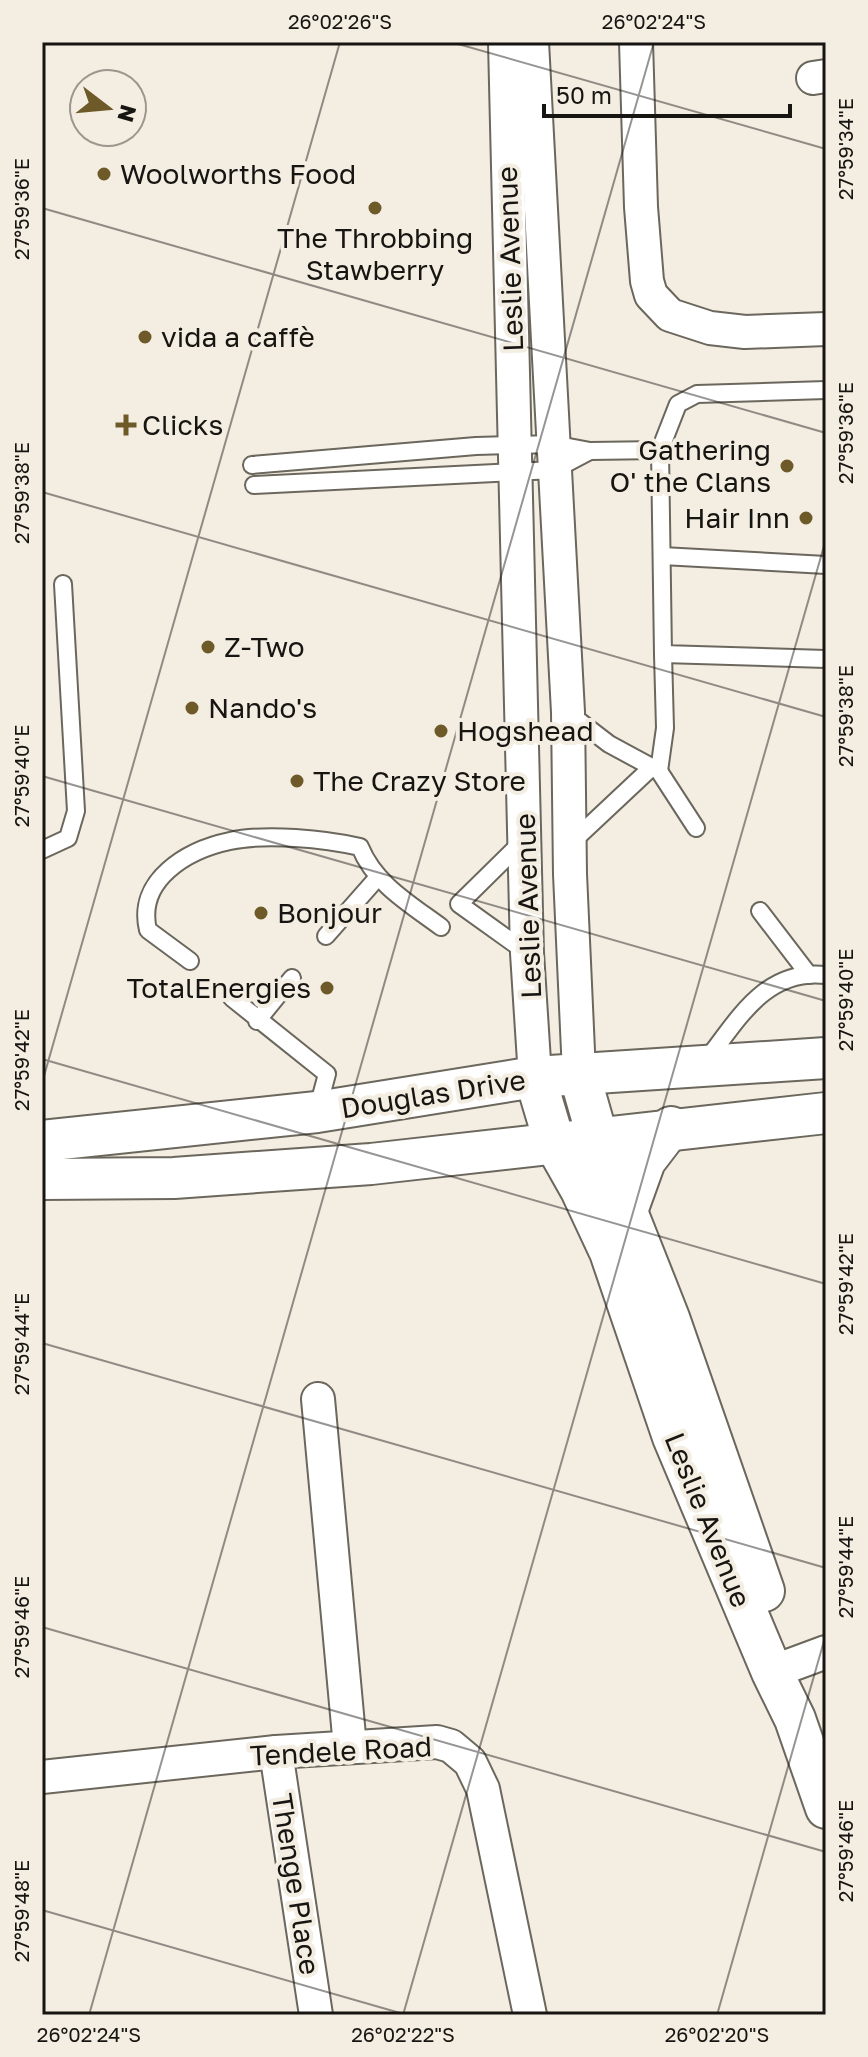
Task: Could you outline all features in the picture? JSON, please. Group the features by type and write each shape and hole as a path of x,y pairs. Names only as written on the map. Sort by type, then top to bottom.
{"street":[{"name":"Leslie Avenue","path":"505,42 527,953 535,1077 555,1144 601,1231 673,1437 796,1663"},
{"name":"Leslie Avenue","path":"532,42 568,712 579,1073 597,1136 669,1318 796,1663 795,1719 826,1808"},
{"path":"636,42 641,207 651,295 670,315 710,328 745,332 826,329"},
{"name":"Douglas Drive","path":"42,1141 317,1112 535,1077 699,1069 826,1058"},
{"name":"Douglas Drive","path":"42,1179 174,1178 386,1163 671,1127 826,1113"},
{"path":"627,1211 645,1161 671,1127"},
{"path":"318,1399 350,1747"},
{"name":"Tendele Road","path":"42,1777 276,1752 437,1742 451,1746 470,1762 483,1789 530,2015"},
{"name":"Thenge Place","path":"276,1752 316,2015"}],"lane":[{"path":"570,844 655,770 665,728 660,450 678,404 697,394 826,390"},
{"path":"252,465 412,449 517,459 590,451"},
{"path":"254,485 590,451 660,450"},
{"path":"662,556 826,565"},
{"path":"42,850 68,838 76,811 63,584"},
{"path":"663,654 826,659"},
{"path":"568,712 609,744 655,770 696,828"},
{"path":"525,839 459,904 527,953"},
{"path":"190,961 153,937 146,922 153,883 181,861 232,840 324,841 360,847 378,877 441,927"},
{"path":"326,936 378,877"},
{"path":"760,911 818,975"},
{"path":"699,1069 749,1003 779,983 818,975"},
{"path":"257,1021 292,978"},
{"path":"232,998 327,1074 317,1112"}],"place":[{"name":"Woolworths Food","path":"104,174"},
{"name":"The Throbbing Stawberry","path":"375,208"},
{"name":"vida a caffè","path":"145,337"},
{"name":"Clicks","path":"126,425"},
{"name":"Gathering O' the Clans","path":"787,466"},
{"name":"Hair Inn","path":"806,518"},
{"name":"Z-Two","path":"208,647"},
{"name":"Nando's","path":"192,708"},
{"name":"Hogshead","path":"441,731"},
{"name":"The Crazy Store","path":"297,781"},
{"name":"Bonjour","path":"261,913"},
{"name":"TotalEnergies","path":"327,988"}]}
